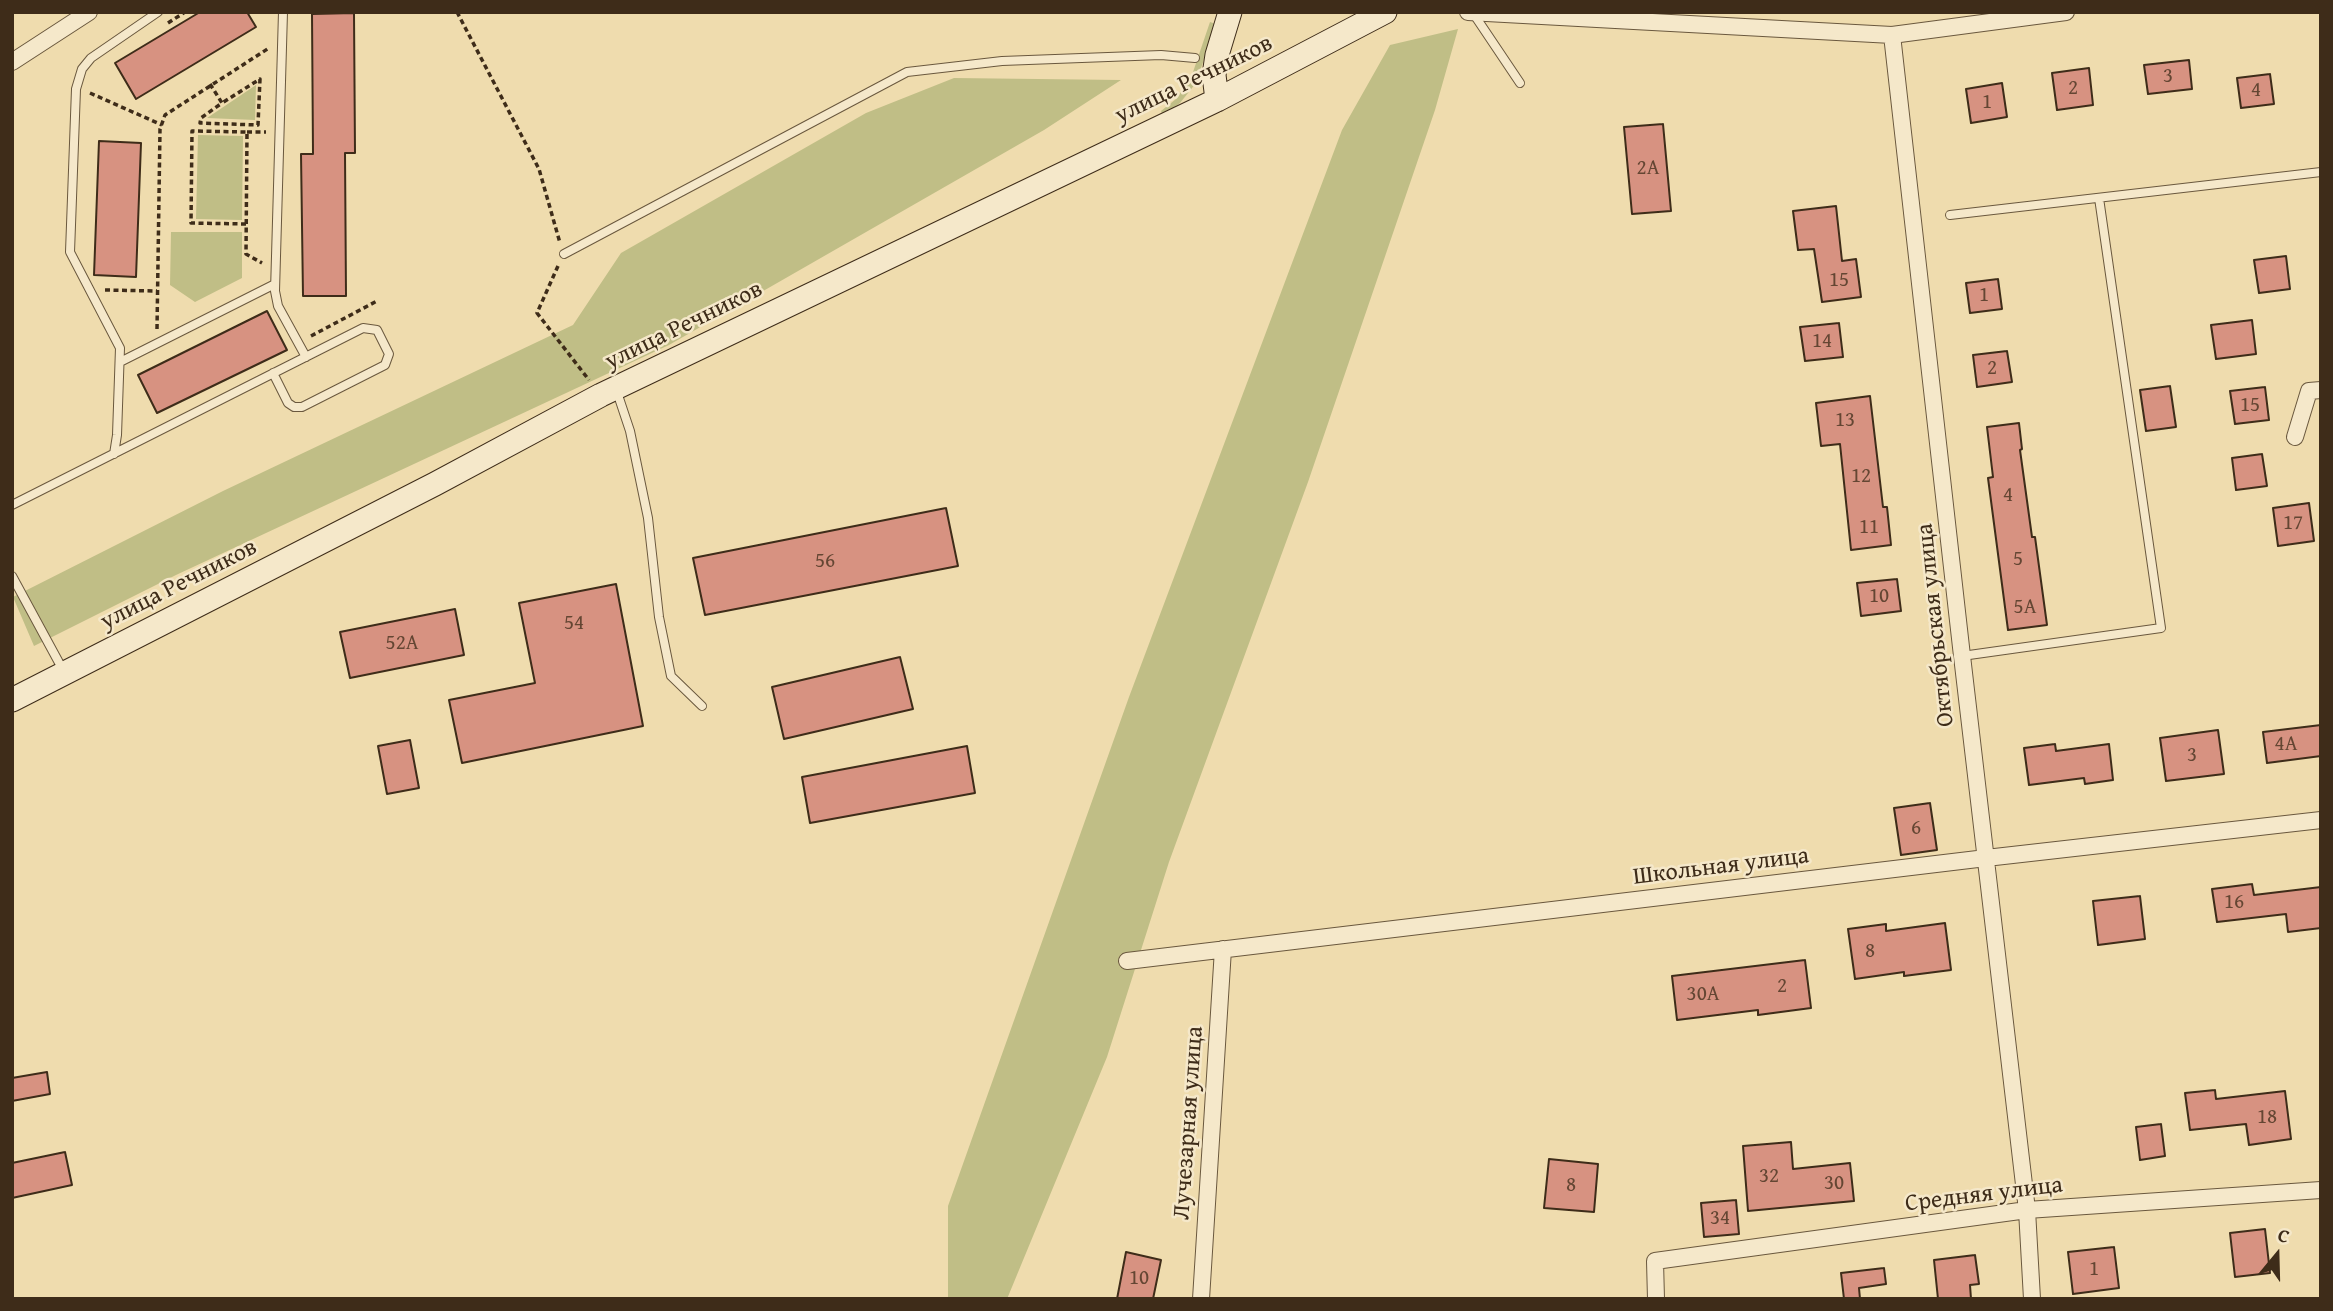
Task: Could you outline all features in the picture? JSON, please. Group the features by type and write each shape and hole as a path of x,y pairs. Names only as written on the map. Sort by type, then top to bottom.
{"street":[{"path":"12,62 89,12"},
{"path":"1217,100 1214,75 1230,12"},
{"name":"улица Речников","path":"12,699 435,484 609,392 1217,100 1385,12"},
{"path":"1470,13 1645,18 1892,35 2066,12"},
{"name":"Октябрьская улица","path":"1892,35 2027,1210 2032,1299"},
{"path":"2295,437 2309,391 2321,390"},
{"name":"Школьная улица","path":"1127,961 2321,820"},
{"name":"Лучезарная улица","path":"1201,1299 1223,949"},
{"name":"Средняя улица","path":"1656,1299 1654,1261 2027,1210 2321,1189"}],"lane":[{"path":"114,454 120,348 70,252 76,89 82,69 91,58 158,12"},
{"path":"283,12 275,284 278,306 306,356"},
{"path":"1470,13 1520,83"},
{"path":"564,254 907,72 1002,61 1161,55 1195,58"},
{"path":"1950,215 2321,172"},
{"path":"1962,656 2161,628 2099,198"},
{"path":"120,362 275,284"},
{"path":"12,505 306,356 363,328 377,330 389,354 385,365 302,408 288,403 273,373"},
{"path":"609,392 630,431 648,518 659,617 671,676 702,706"},
{"path":"12,576 65,673"}],"path":[{"path":"163,26 185,12"},
{"path":"457,12 540,169 564,254 537,313 609,392"},
{"path":"157,343 162,125 165,115 282,40"},
{"path":"258,125 200,123 201,118 260,79 258,132"},
{"path":"210,84 222,103"},
{"path":"83,102 87,91 162,125"},
{"path":"246,224 191,223 192,131 247,132 244,216 246,224 246,254 275,270"},
{"path":"97,290 158,290"},
{"path":"308,338 377,301"}],"shaded area":[{"path":"1210,22 1216,24 1196,83 1180,103 1163,116 1161,111 1176,99 1192,75"},
{"path":"1458,29 1435,110 1308,482 1169,862 1107,1057 1007,1299 948,1299 948,1206 1129,697 1342,130 1390,45"},
{"path":"954,78 1121,80 1044,130 669,345 176,575 34,646 13,597 223,491 573,325 621,253 866,113"},
{"path":"256,85 255,120 207,118"},
{"path":"198,135 243,136 242,220 196,219"},
{"path":"171,232 242,232 242,278 195,302 170,285"}],"building":[{"path":"200,12 247,12 256,27 136,99 115,63"},
{"path":"354,13 355,153 345,153 346,296 303,296 301,154 313,154 312,14"},
{"path":"2189,60 2192,89 2148,94 2144,65"},
{"path":"2089,68 2093,105 2057,110 2052,73"},
{"path":"2270,74 2274,104 2241,108 2237,78"},
{"path":"2002,83 2007,117 1971,123 1966,89"},
{"path":"1663,124 1671,211 1632,214 1624,127"},
{"path":"99,141 141,143 136,277 94,275"},
{"path":"1836,206 1842,261 1856,259 1861,297 1822,302 1814,249 1798,250 1793,211"},
{"path":"2286,256 2290,289 2259,293 2254,260"},
{"path":"1998,279 2002,309 1970,313 1966,283"},
{"path":"267,311 287,350 157,413 138,375"},
{"path":"2252,320 2256,354 2216,359 2211,325"},
{"path":"1839,323 1843,357 1805,361 1800,327"},
{"path":"2007,351 2012,382 1977,387 1973,355"},
{"path":"2170,386 2176,427 2146,431 2140,390"},
{"path":"2265,387 2269,420 2235,424 2230,391"},
{"path":"1870,396 1883,507 1887,507 1891,545 1851,550 1840,444 1821,446 1816,403"},
{"path":"2019,423 2032,537 2035,537 2047,625 2008,630 1988,478 1993,477 1987,427"},
{"path":"2262,454 2267,486 2236,490 2232,458"},
{"path":"2309,503 2314,541 2278,546 2273,508"},
{"path":"946,508 958,566 705,615 693,558"},
{"path":"1897,579 1901,611 1861,616 1857,583"},
{"path":"616,584 643,726 462,763 449,700 535,683 519,603"},
{"path":"455,609 464,655 350,678 340,632"},
{"path":"900,657 913,709 784,739 772,687"},
{"path":"2321,725 2321,756 2267,763 2263,732"},
{"path":"2218,730 2224,774 2166,781 2160,738"},
{"path":"410,740 419,788 387,794 378,746"},
{"path":"2055,744 2056,751 2109,744 2113,780 2085,784 2084,778 2029,785 2024,748"},
{"path":"967,746 975,793 810,823 802,777"},
{"path":"1930,803 1937,850 1901,855 1894,808"},
{"path":"2252,884 2254,895 2321,887 2321,928 2288,932 2286,914 2217,922 2212,889"},
{"path":"2140,896 2145,939 2098,945 2093,901"},
{"path":"1945,923 1951,970 1904,976 1904,972 1855,979 1848,929 1886,924 1886,931"},
{"path":"1805,960 1811,1008 1758,1015 1758,1010 1677,1020 1672,976"},
{"path":"47,1072 50,1094 12,1101 12,1078"},
{"path":"2215,1090 2216,1099 2285,1091 2291,1139 2249,1145 2246,1124 2190,1130 2185,1093"},
{"path":"2161,1124 2165,1156 2140,1160 2136,1127"},
{"path":"1791,1142 1793,1169 1850,1163 1854,1201 1748,1211 1743,1146"},
{"path":"65,1152 72,1185 12,1198 12,1163"},
{"path":"1549,1159 1598,1164 1594,1212 1544,1208"},
{"path":"1736,1200 1739,1234 1704,1237 1701,1203"},
{"path":"2265,1229 2270,1273 2235,1277 2230,1233"},
{"path":"2114,1247 2119,1288 2073,1294 2068,1252"},
{"path":"1126,1252 1161,1260 1153,1299 1117,1299"},
{"path":"1975,1255 1979,1284 1970,1285 1971,1299 1938,1299 1934,1260"},
{"path":"1884,1268 1886,1284 1859,1288 1860,1299 1844,1299 1841,1273"}]}
